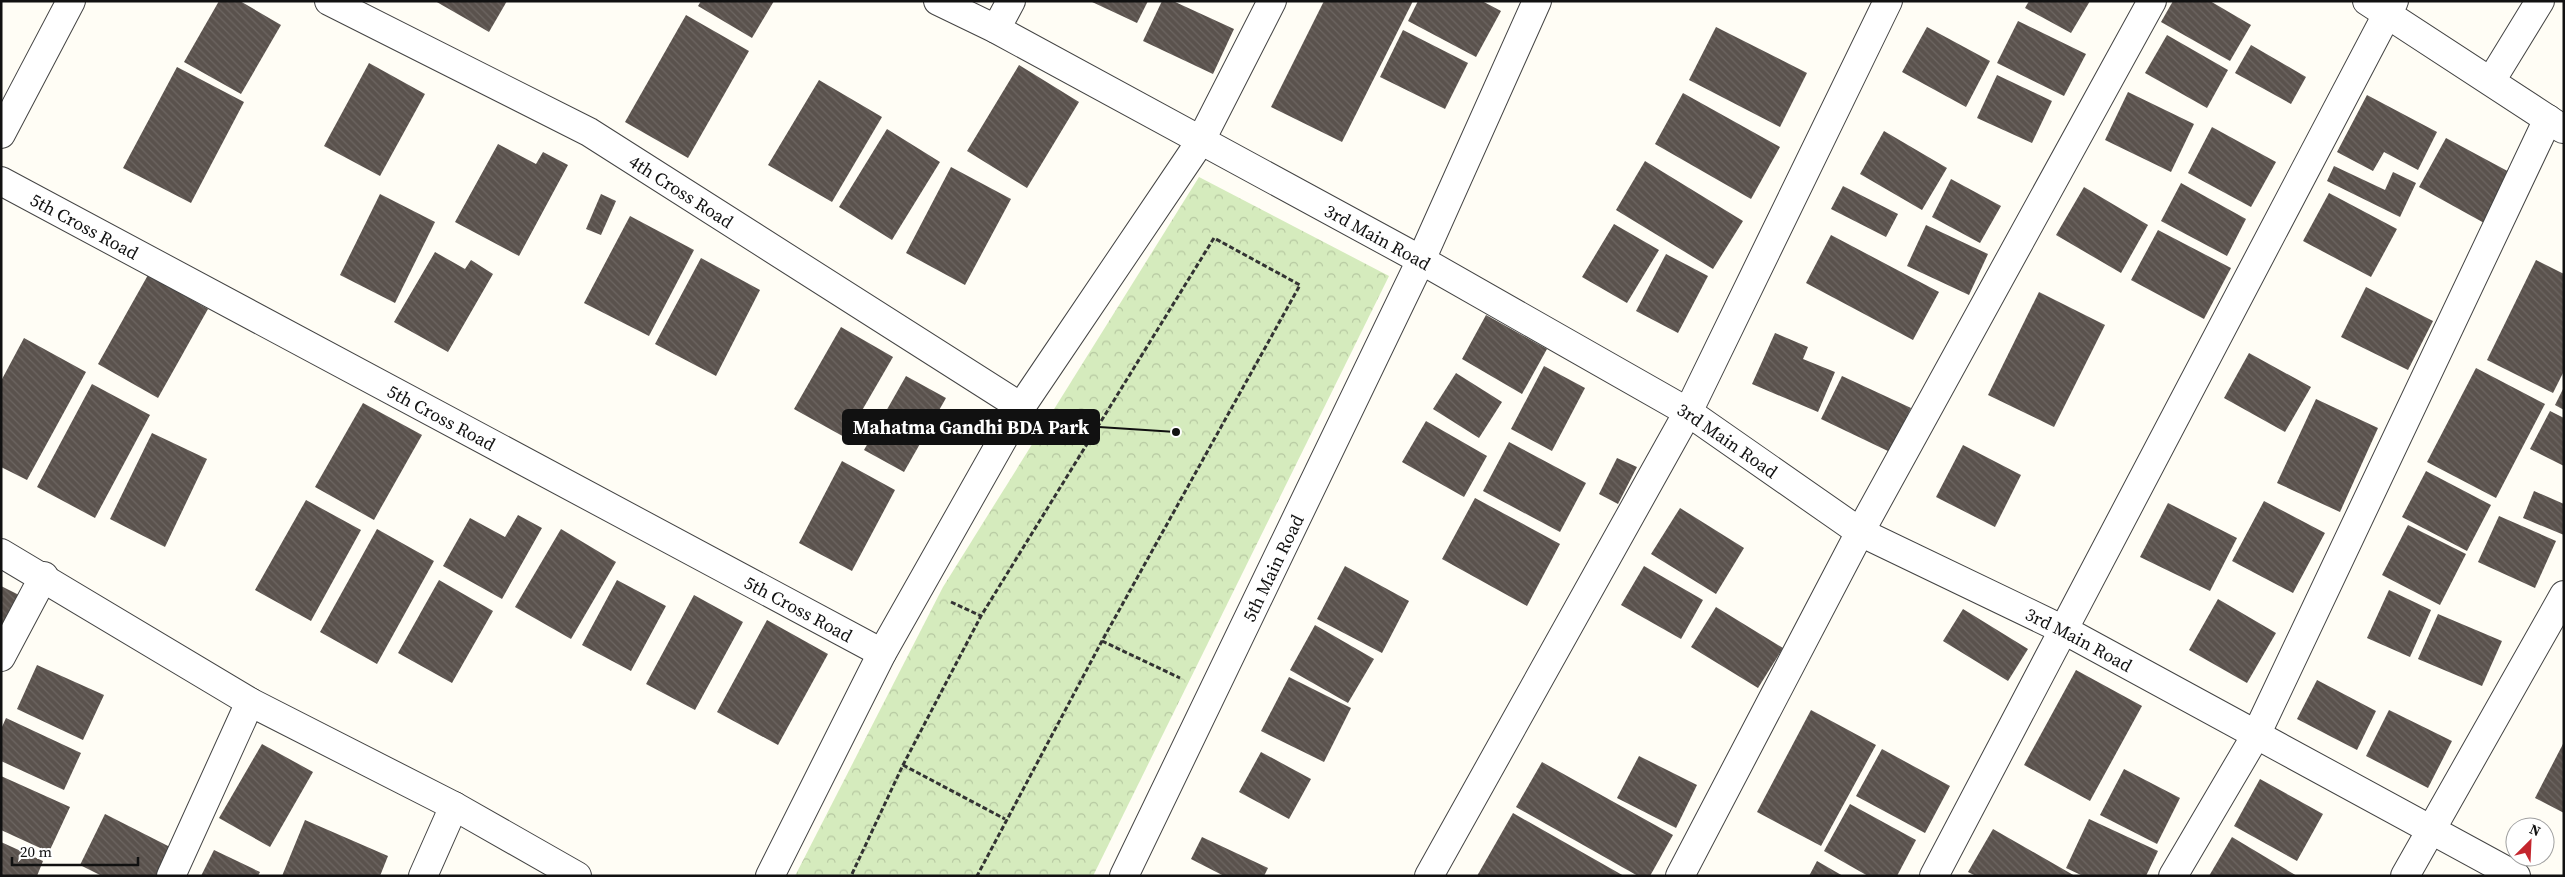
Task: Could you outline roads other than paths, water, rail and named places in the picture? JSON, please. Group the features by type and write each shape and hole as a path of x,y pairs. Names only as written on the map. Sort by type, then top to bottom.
{"street":[{"path":"1,134 71,1"},
{"name":"4th Cross Road","path":"329,1 588,132 1021,407"},
{"name":"3rd Main Road","path":"938,1 996,29 1200,142 1421,260 1688,412 1860,532 2064,630 2516,876"},
{"path":"996,29 1011,1"},
{"path":"770,876 882,653 1021,407 1200,142 1272,1"},
{"name":"5th Main Road","path":"1124,876 1421,260 1537,1"},
{"path":"1428,876 1688,412 1888,1"},
{"path":"1680,876 1860,532 2152,1"},
{"path":"2491,81 2540,1"},
{"path":"1934,876 2064,630 2383,6 2556,125 2256,735 2174,876"},
{"name":"5th Cross Road","path":"1,181 882,653"},
{"path":"1,553 44,576 250,702 454,806 577,876"},
{"path":"1,657 44,576"},
{"path":"2406,876 2564,595"},
{"path":"171,876 250,702"},
{"path":"424,876 454,806"}],"place":[{"name":"Mahatma Gandhi BDA Park","path":"1176,432"}]}
